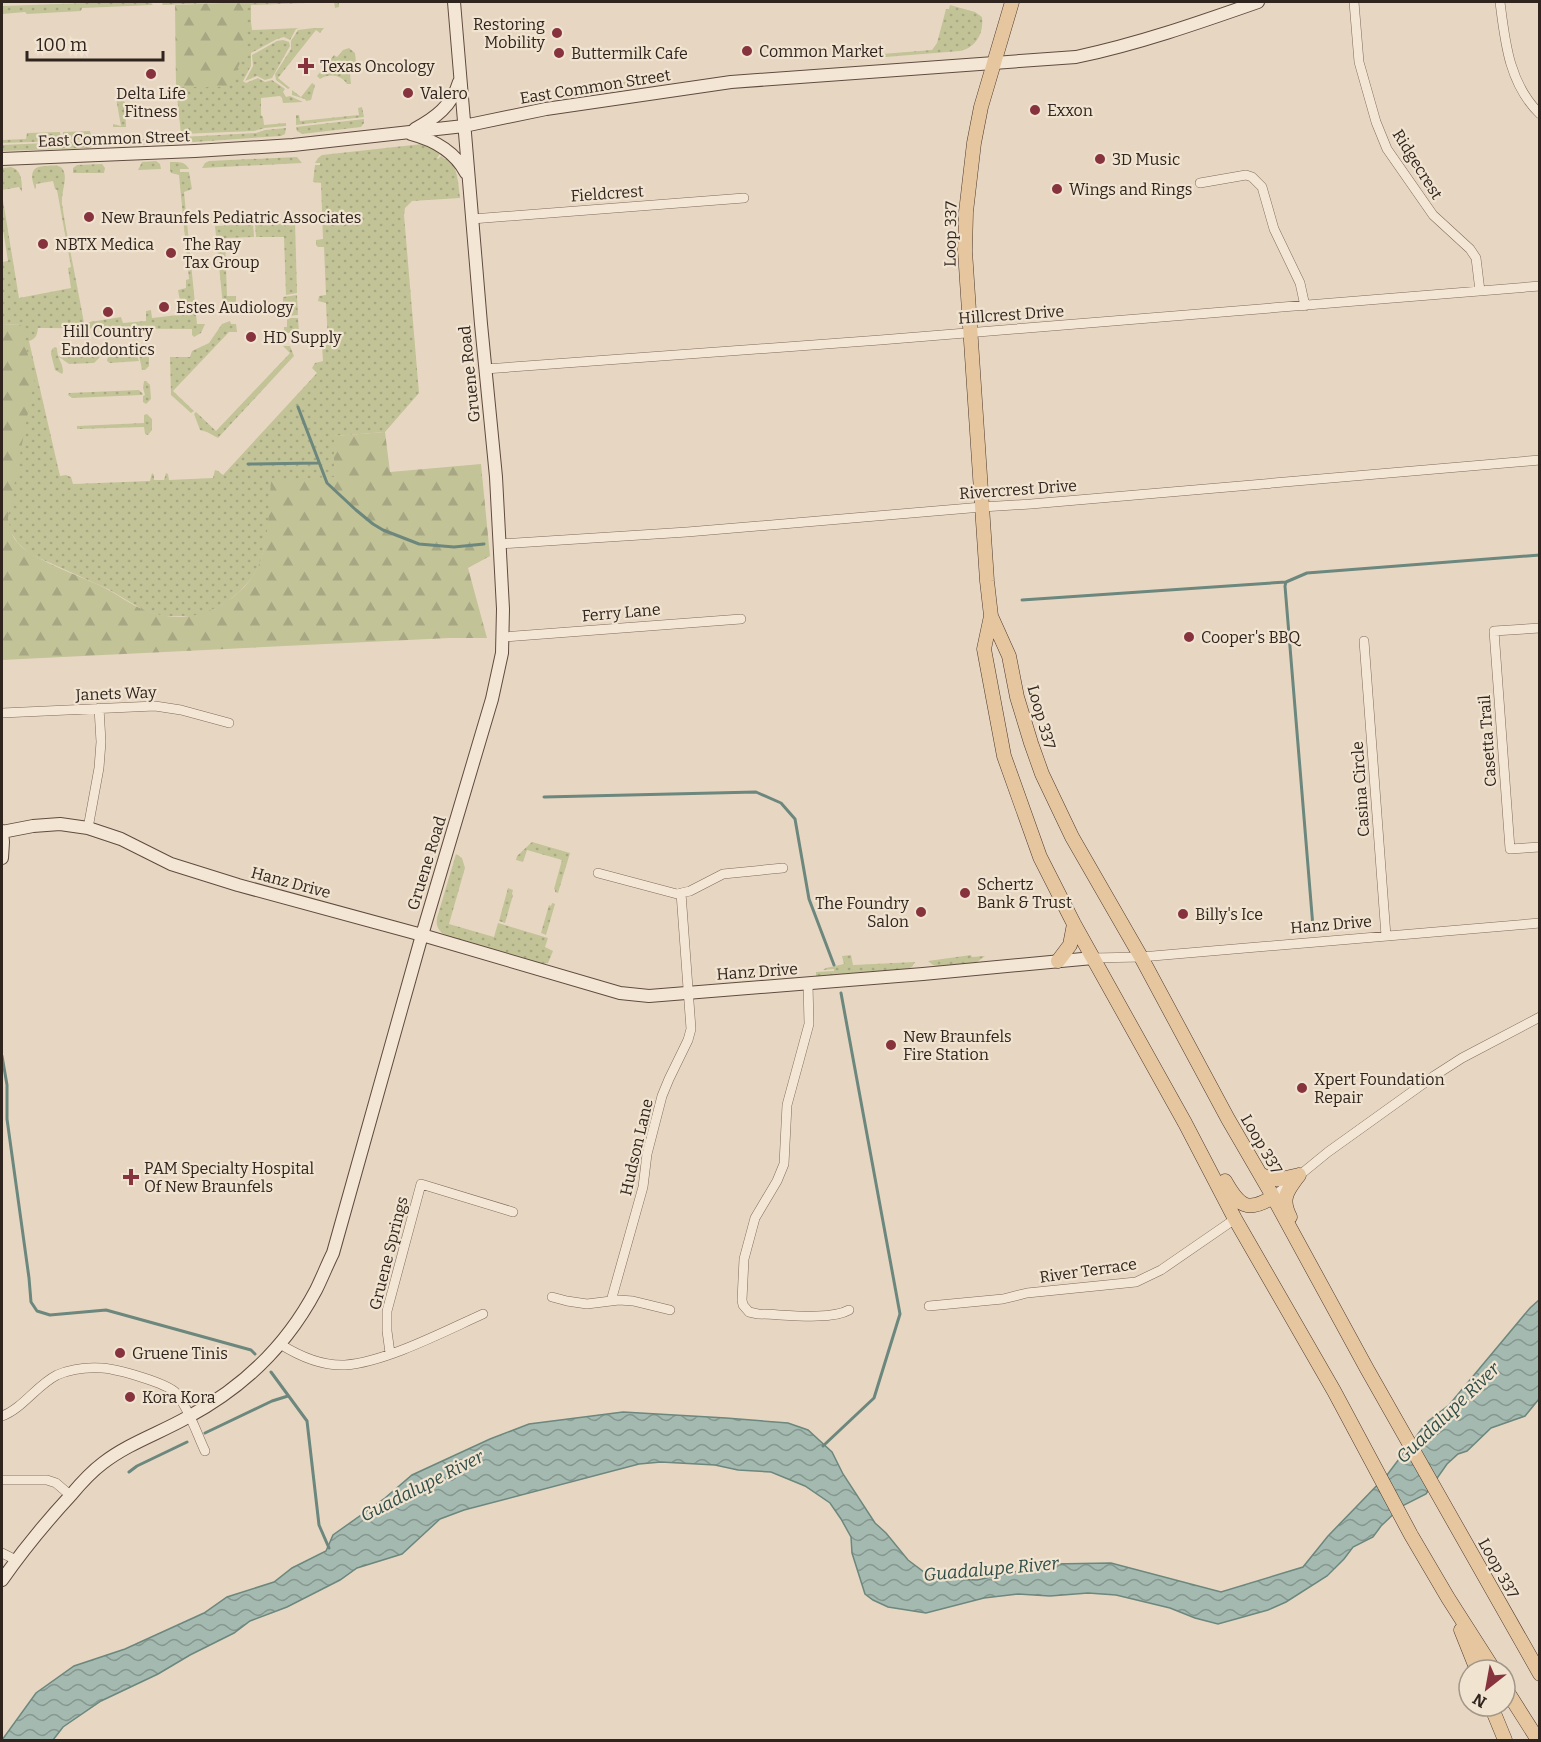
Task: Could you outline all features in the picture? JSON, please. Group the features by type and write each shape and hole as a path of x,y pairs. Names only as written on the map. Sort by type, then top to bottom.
{"main road":[{"name":"Loop 337","path":"1012,2 981,107 974,143 968,182 965,251 991,616 1009,656 1017,697 1031,743 1046,782 1072,837 1539,1674"},
{"name":"Loop 337","path":"991,616 984,649 1004,756 1040,857 1074,924 1179,1111 1235,1219 1334,1391 1411,1535 1486,1658"},
{"path":"1058,961 1068,948 1074,924"},
{"path":"1179,1111 1185,1113 1193,1123 1238,1201 1242,1204 1257,1205 1273,1197"},
{"path":"1260,1174 1273,1180 1299,1175"},
{"path":"1299,1175 1288,1190 1286,1206 1327,1281 1325,1293"},
{"path":"1448,1598 1472,1658"},
{"path":"1517,1707 1538,1740"},
{"path":"1496,1718 1505,1740"}],"street":[{"name":"Gruene Road","path":"2,1580 51,1516 83,1480 104,1462 189,1417 236,1388 292,1330 316,1290 333,1253 422,935 492,699 502,653 503,637 496,477 454,2"},
{"name":"East Common Street","path":"2,159 255,148 464,126 546,109 731,82 994,61 1076,57 1104,51 1204,21 1258,2"},
{"name":"Ridgecrest","path":"1354,2 1359,62 1386,149 1434,215 1470,249 1476,258 1480,291"},
{"path":"1500,2 1506,50 1513,73 1531,106 1539,114"},
{"path":"407,133 445,108 453,97 460,78"},
{"path":"407,133 446,148 468,175"},
{"path":"1200,183 1246,175 1252,177 1262,187 1274,229 1300,284 1305,306"},
{"name":"Fieldcrest","path":"472,219 744,198"},
{"name":"Hillcrest Drive","path":"485,369 1539,286"},
{"name":"Rivercrest Drive","path":"499,544 687,532 1539,460"},
{"name":"Ferry Lane","path":"503,637 741,619"},
{"name":"Casetta Trail","path":"1539,628 1494,631 1510,849 1539,847"},
{"name":"Casina Circle","path":"1364,640 1386,936"},
{"name":"Janets Way","path":"2,713 168,707 229,723"},
{"path":"88,828 99,768 99,708"},
{"name":"Hanz Drive","path":"2,858 2,832 60,824 88,828 121,839 171,864 238,885 422,935 620,993 648,996 1539,923"},
{"path":"598,873 669,892 681,893 723,874 783,868"},
{"name":"Hudson Lane","path":"610,1301 643,1187 646,1154 662,1096 691,1032 681,893"},
{"path":"808,984 809,1024 787,1105 784,1164 753,1223 744,1259 742,1300 745,1309 753,1313 829,1316 842,1314 849,1310"},
{"path":"1273,1197 1328,1152 1434,1076 1462,1058 1539,1017"},
{"name":"Gruene Springs","path":"390,1353 387,1311 421,1184 513,1212"},
{"name":"River Terrace","path":"928,1306 1136,1282 1161,1270 1235,1219"},
{"path":"552,1297 587,1304 633,1301 670,1310"},
{"path":"280,1344 314,1361 344,1365 374,1359 483,1314"},
{"path":"2,1416 57,1376 75,1369 104,1368 140,1377 171,1389 178,1396 205,1451"},
{"path":"2,1480 47,1480 56,1483 70,1496"},
{"path":"2,1553 16,1560"}],"green space":[{"path":"150,2 153,5 2,14 2,6"},
{"path":"163,2 245,2 162,5"},
{"path":"245,2 334,2 251,5 252,30 299,28 290,40 284,37 277,39 251,53 251,66 243,81 246,83 258,78 265,82 272,80 285,89 283,92 286,97 290,96 303,102 283,103 280,96 261,98 261,115 264,125 286,123 286,126 254,131 181,134 176,87 228,87"},
{"path":"245,2 247,49 228,87 176,87 175,5"},
{"path":"334,2 339,2 339,7 335,8"},
{"path":"950,5 975,12 982,17 982,29 978,39 966,49 848,60 844,57 932,50 937,43 946,9 949,9"},
{"path":"324,28 320,33 316,30 278,78 290,88 288,89 276,80 275,74 291,49 291,41 298,30"},
{"path":"283,40 289,42 290,46 272,78 265,80 257,76 245,81 253,66 252,55"},
{"path":"349,48 355,53 357,73 350,74 351,84 335,76 320,79 317,76 334,55 337,57 343,50"},
{"path":"660,76 657,80 599,88 599,86"},
{"path":"312,83 315,85 311,100 306,101 292,95 292,90 301,97"},
{"path":"116,98 125,102 126,127 113,127 113,124 121,126"},
{"path":"362,107 364,117 296,125 296,115 299,115 300,121 359,115 358,108"},
{"path":"364,119 361,127 302,134 297,131 296,127"},
{"path":"286,128 285,134 281,136 165,144 167,140 163,138 256,133"},
{"path":"90,131 92,139 63,140 63,132"},
{"path":"60,132 61,141 2,143 2,140 26,139 27,133"},
{"path":"146,139 142,141 144,145 113,146 112,144 114,143 112,140"},
{"path":"92,141 90,144 92,147 89,148 2,151 2,145"},
{"path":"422,144 442,151 438,159 441,156 445,159 448,156 456,171 460,198 412,201 405,208 419,393 385,432 334,436 334,477 265,545 260,564 252,578 240,591 227,602 197,616 163,616 145,611 108,589 30,554 18,543 10,531 8,518 21,325 2,324 2,262 8,261 2,223 2,194 19,298 71,288 68,268 71,267 57,190 53,181 36,184 35,189 32,177 36,168 56,166 63,169 65,175 62,204 84,323 121,317 123,323 146,321 146,311 151,310 152,318 178,315 178,312 182,312 178,290 186,288 186,280 189,279 179,175 171,173 170,162 181,162 187,166 189,169 180,169 180,172 189,172 192,189 184,192 197,324 205,324 201,333 194,337 192,329 38,328 36,336 29,341 60,476 71,477 73,484 150,481 152,473 154,480 164,480 166,473 169,480 213,478 215,470 223,475 317,373 312,368 315,363 323,361 322,346 328,344 326,303 318,301 319,296 326,295 324,247 316,245 316,240 323,239 321,183 313,182 315,165 320,165 320,163 315,163 318,158 322,155"},
{"path":"297,157 302,163 202,168 209,161"},
{"path":"156,161 160,164 161,169 138,170 142,162"},
{"path":"102,164 105,168 104,173 73,173 73,168 77,165"},
{"path":"11,167 19,174 22,192 19,187 2,190 2,168"},
{"path":"295,221 297,293 286,295 284,237 256,237 255,223"},
{"path":"253,224 254,237 225,238 227,296 236,296 236,304 223,306 215,226"},
{"path":"297,295 298,315 287,316 287,309 283,309 283,297"},
{"path":"287,318 298,318 299,333 284,333"},
{"path":"230,321 231,324 236,324 237,332 229,332 173,391 194,411 191,413 171,395 170,357 190,357 192,351 209,343 222,324"},
{"path":"2,324 21,325 34,381 8,518 16,540 33,555 105,588 147,611 174,617 200,614 225,603 236,595 256,571 265,542 271,480 334,477 334,436 385,432 390,472 481,464 490,556 468,568 487,638 2,660"},
{"path":"283,346 290,346 294,356 218,438 200,430 194,414 196,412 216,431 290,353"},
{"path":"55,347 62,366 62,374 55,370 51,354"},
{"path":"141,347 146,348 149,352 149,366 145,370 142,370 139,352"},
{"path":"60,355 100,357 94,363 69,364 59,357"},
{"path":"108,356 137,356 139,361 110,363 107,361"},
{"path":"144,381 150,385 151,399 146,404 143,402"},
{"path":"139,390 142,395 72,398 68,395 69,393"},
{"path":"147,414 152,419 152,430 148,435 145,434 144,427 77,429 77,426 144,423 144,415"},
{"path":"532,842 570,853 558,893 554,889 562,860 527,850 523,862 516,860 517,856"},
{"path":"456,854 462,858 465,868 449,924 494,937 498,923 548,938 545,947 553,951 548,963 543,964 450,937 439,930 437,918"},
{"path":"508,888 513,890 513,895 505,923 499,921"},
{"path":"552,903 555,904 546,935 541,933 549,905 551,906"},
{"path":"851,955 853,965 915,962 907,969 816,977 816,972 834,971 834,969 823,970 844,964 842,956"},
{"path":"971,955 972,957 985,956 976,963 938,966 928,961"}],"water":[{"name":"Guadalupe River","path":"1539,1300 1539,1399 1525,1416 1491,1428 1467,1451 1458,1454 1447,1464 1426,1494 1402,1506 1373,1537 1353,1547 1327,1576 1286,1602 1268,1610 1218,1624 1170,1608 1116,1595 1088,1593 1050,1596 1018,1594 984,1598 926,1613 888,1607 865,1594 852,1553 851,1537 841,1519 830,1503 805,1486 771,1472 738,1470 715,1465 661,1462 639,1464 464,1510 440,1519 402,1554 357,1568 340,1580 287,1607 250,1621 234,1633 158,1674 101,1701 63,1727 53,1740 2,1740 36,1693 74,1666 125,1649 204,1613 227,1597 274,1582 292,1568 326,1551 333,1535 385,1498 412,1475 490,1439 529,1424 623,1412 788,1423 808,1430 832,1452 843,1474 875,1523 908,1560 932,1578 977,1580 1052,1564 1111,1563 1221,1592 1303,1567 1328,1536 1387,1475 1427,1422 1449,1405"}],"waterway":[{"path":"298,407 327,483 373,524 419,544 454,547 484,544"},
{"path":"248,464 318,463"},
{"path":"1313,927 1286,582 1307,573 1540,555"},
{"path":"1022,600 1286,582"},
{"path":"544,797 756,792 781,803 795,819 809,899 834,965"},
{"path":"823,1446 874,1398 900,1314 841,993"},
{"path":"2,1056 7,1085 7,1119 31,1302 37,1311 50,1315 106,1310 251,1350 255,1354"},
{"path":"271,1372 307,1421 319,1525 329,1548"},
{"path":"205,1433 272,1401 288,1396"},
{"path":"129,1472 187,1442"}],"place":[{"name":"Restoring Mobility","path":"557,33"},
{"name":"Common Market","path":"747,51"},
{"name":"Buttermilk Cafe","path":"559,53"},
{"name":"Texas Oncology","path":"306,66"},
{"name":"Delta Life Fitness","path":"151,74"},
{"name":"Valero","path":"408,93"},
{"name":"Exxon","path":"1035,110"},
{"name":"3D Music","path":"1100,159"},
{"name":"Wings and Rings","path":"1057,189"},
{"name":"New Braunfels Pediatric Associates","path":"89,217"},
{"name":"NBTX Medica","path":"43,244"},
{"name":"The Ray Tax Group","path":"171,253"},
{"name":"Estes Audiology","path":"164,307"},
{"name":"Hill Country Endodontics","path":"108,312"},
{"name":"HD Supply","path":"251,337"},
{"name":"Cooper's BBQ","path":"1189,637"},
{"name":"Schertz Bank & Trust","path":"965,893"},
{"name":"The Foundry Salon","path":"921,912"},
{"name":"Billy's Ice","path":"1183,914"},
{"name":"New Braunfels Fire Station","path":"891,1045"},
{"name":"Xpert Foundation Repair","path":"1302,1088"},
{"name":"PAM Specialty Hospital Of New Braunfels","path":"131,1177"},
{"name":"Gruene Tinis","path":"120,1353"},
{"name":"Kora Kora","path":"130,1397"}]}
